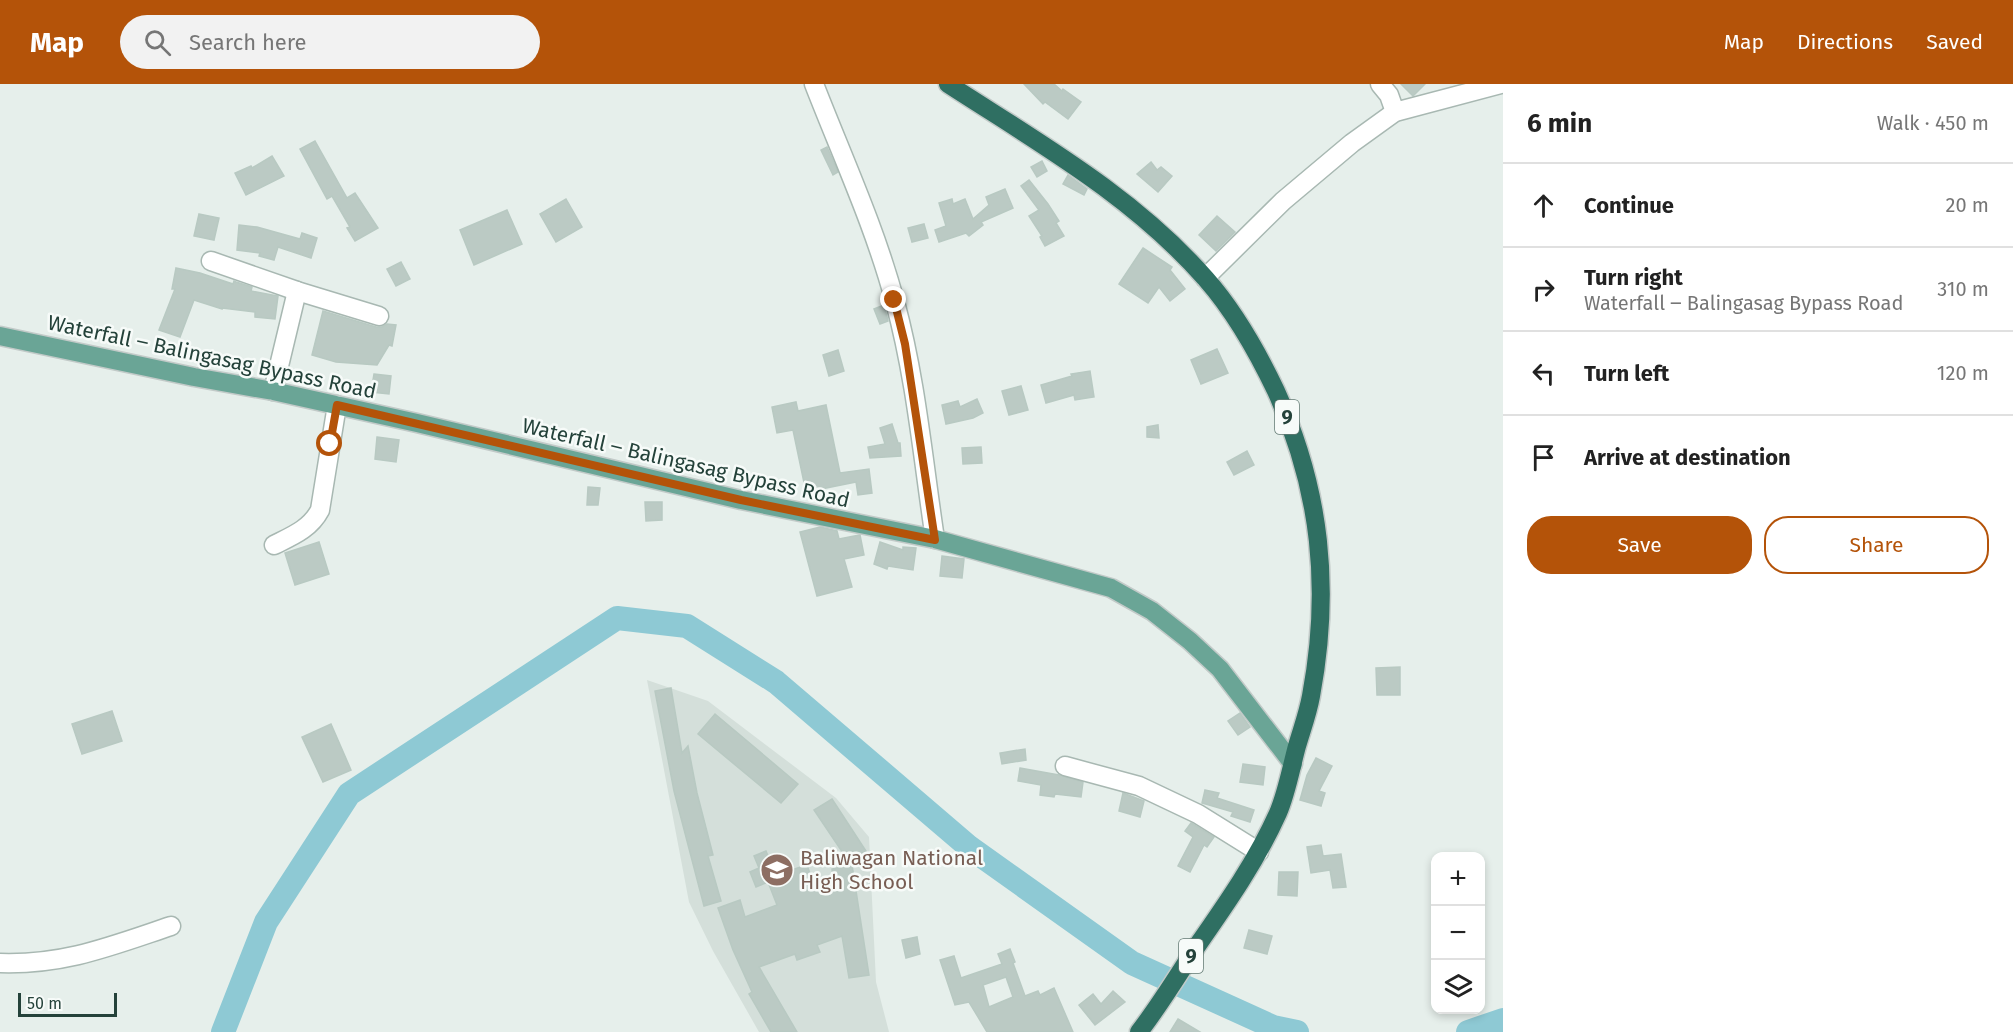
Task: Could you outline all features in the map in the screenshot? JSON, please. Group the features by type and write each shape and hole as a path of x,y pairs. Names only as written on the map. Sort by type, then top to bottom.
{"highway":[{"name":"9","path":"948,84 1090,176 1132,207 1205,278 1227,305 1251,342 1282,405 1299,447 1316,519 1320,545 1321,615 1311,696 1280,809 1259,852 1240,883 1140,1030"}],"main road":[{"name":"Waterfall ‒ Balingasag Bypass Road","path":"0,336 194,377 273,391 741,500 935,540 1111,588 1152,611 1190,641 1220,669 1293,764"}],"street":[{"path":"814,84 871,229 894,300 905,344 935,540"},
{"path":"1380,84 1389,95 1395,112"},
{"path":"1205,278 1283,201 1352,143 1395,112 1501,84"},
{"path":"211,261 379,316"},
{"path":"273,391 297,291"},
{"path":"274,545 303,530 314,521 320,510 337,405"},
{"path":"1065,766 1139,786 1198,814 1259,852"},
{"path":"0,963 30,964 62,960 171,926"}],"shaded area":[{"name":"Baliwagan National High School","path":"647,680 708,701 836,798 869,837 876,982 889,1032 759,1032 713,951 689,902"}],"building":[{"path":"1024,84 1054,84 1081,102 1068,119 1045,102 1043,104"},
{"path":"1401,84 1425,84 1413,96"},
{"path":"315,141 347,198 355,193 378,228 355,241 347,228 350,227 332,196 327,199 300,149"},
{"path":"827,147 838,172 833,175 821,150"},
{"path":"272,156 284,176 246,195 235,173 251,166 252,168"},
{"path":"1042,161 1047,171 1037,177 1031,167"},
{"path":"1151,162 1157,170 1161,167 1172,176 1158,192 1137,174"},
{"path":"1068,175 1087,189 1084,195 1063,184"},
{"path":"1029,180 1059,221 1056,223 1064,236 1045,246 1040,237 1042,236 1029,216 1039,210 1021,186"},
{"path":"1005,189 1013,208 981,222 983,225 969,236 966,233 939,242 935,230 946,226 939,203 952,199 953,204 965,199 973,219 989,205 986,197"},
{"path":"566,199 582,227 556,242 540,214"},
{"path":"507,210 522,244 474,265 460,230"},
{"path":"199,214 219,218 214,240 194,236"},
{"path":"1217,216 1235,232 1216,251 1199,235"},
{"path":"924,224 928,238 912,242 908,228"},
{"path":"239,225 257,227 300,239 302,233 317,238 311,258 278,247 274,260 259,256 260,253 237,250"},
{"path":"1143,248 1172,267 1170,270 1185,289 1170,301 1159,287 1148,303 1119,284"},
{"path":"401,262 410,279 396,286 387,269"},
{"path":"176,268 233,284 234,281 252,287 251,291 278,296 275,319 255,317 255,312 222,309 194,300 180,337 159,330 175,289 172,289"},
{"path":"884,305 888,321 880,324 874,309"},
{"path":"323,311 376,327 387,324 396,325 392,346 389,345 377,365 336,362 312,355"},
{"path":"1217,349 1228,373 1201,384 1191,360"},
{"path":"838,350 844,371 829,376 823,355"},
{"path":"1090,371 1094,397 1075,400 1074,395 1046,403 1041,385 1072,376 1071,374"},
{"path":"374,374 391,376 389,394 371,392"},
{"path":"1021,386 1028,410 1009,415 1002,391"},
{"path":"977,399 983,413 973,418 946,424 942,405 958,401 960,407"},
{"path":"796,402 798,411 826,405 840,473 869,469 872,493 858,495 856,482 806,492 793,430 777,433 772,407"},
{"path":"892,424 898,443 900,443 901,456 870,458 868,447 885,444 880,428"},
{"path":"1158,425 1159,438 1147,437 1147,427"},
{"path":"377,437 399,440 396,462 375,459"},
{"path":"981,447 982,463 963,464 962,448"},
{"path":"1247,451 1254,465 1234,475 1227,462"},
{"path":"588,487 600,488 598,505 587,505"},
{"path":"645,502 662,502 662,520 646,521"},
{"path":"820,527 837,531 839,539 860,535 864,555 844,559 852,587 817,596 800,532"},
{"path":"319,542 329,574 295,585 285,553"},
{"path":"880,542 903,550 903,547 916,548 913,570 888,566 887,569 874,564"},
{"path":"942,556 964,559 962,578 940,576"},
{"path":"1400,667 1400,695 1377,695 1376,668"},
{"path":"671,688 682,753 688,746 713,855 708,856 721,901 704,906 674,791 655,691"},
{"path":"112,711 122,741 82,754 72,724"},
{"path":"1240,713 1250,727 1238,735 1228,721"},
{"path":"715,714 798,784 781,803 698,734"},
{"path":"331,724 351,770 323,782 302,737"},
{"path":"1025,749 1026,760 1002,764 1000,753"},
{"path":"1316,758 1332,766 1319,791 1325,793 1321,806 1300,800 1307,775"},
{"path":"1243,764 1265,767 1263,785 1240,782"},
{"path":"1020,768 1083,782 1081,797 1040,795 1041,785 1018,781"},
{"path":"1205,790 1219,793 1217,798 1254,810 1250,822 1231,816 1233,812 1202,803"},
{"path":"1123,793 1144,801 1140,817 1119,811"},
{"path":"832,799 866,851 849,862 814,810"},
{"path":"1191,823 1214,837 1207,847 1204,845 1190,872 1178,866 1193,837 1185,831"},
{"path":"1321,845 1323,856 1341,854 1346,887 1333,888 1330,870 1311,873 1307,847"},
{"path":"766,851 776,875 807,865 816,891 834,884 832,869 852,865 869,975 849,978 842,936 817,945 820,952 797,960 795,954 759,967 797,1032 771,1032 749,994 752,992 733,950 718,908 740,900 745,917 777,905 768,882 756,887 750,872 759,868 754,856"},
{"path":"1279,872 1298,872 1297,896 1278,895"},
{"path":"1249,930 1272,936 1267,954 1244,948"},
{"path":"917,937 920,954 906,958 902,940"},
{"path":"1010,949 1025,996 1038,991 1040,995 1054,988 1073,1032 987,1032 969,1002 955,1005 940,960 954,956 961,978 1002,964 998,954","holes":["1006,977 1013,997 989,1007 983,985"]},
{"path":"1113,991 1125,1002 1095,1025 1079,1005 1093,994 1101,1004"},
{"path":"1178,1019 1200,1032 1170,1032"}],"waterway":[{"path":"223,1032 266,922 349,794 617,618 687,626 776,682 969,847 1132,963 1273,1027 1297,1032"},
{"path":"1468,1032 1503,1020"}],"place":[{"name":"Baliwagan National High School","path":"777,870"}],"route":[{"path":"330,444 337,405 741,500 935,540 905,344 894,300"}]}
